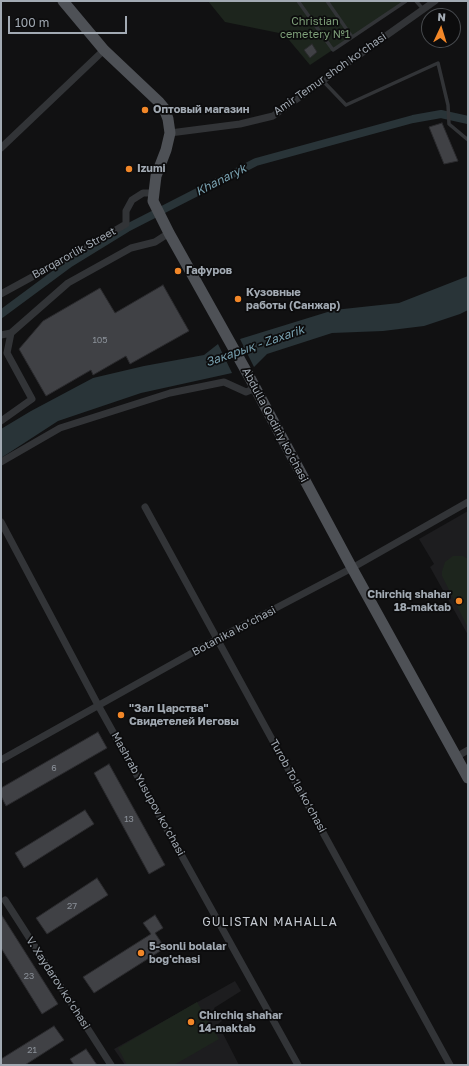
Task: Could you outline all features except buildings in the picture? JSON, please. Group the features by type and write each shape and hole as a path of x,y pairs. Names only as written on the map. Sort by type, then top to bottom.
{"main road":[{"path":"63,1 104,50 161,105 167,115 170,133 166,150 156,176 153,197"},
{"name":"Abdulla Qodiriy ko‘chasi","path":"153,197 169,233 256,388 352,568 468,778"}],"street":[{"name":"Amir Temur shoh ko‘chasi","path":"424,8 435,1"},
{"name":"Amir Temur shoh ko‘chasi","path":"170,133 240,124 273,116 421,10"},
{"path":"1,148 104,50"},
{"name":"Barqarorlik Street","path":"1,294 126,224 126,211 132,200 143,193 153,197"},
{"path":"1,335 11,334 68,283 131,248 155,242 169,233"},
{"path":"1,421 32,399 7,353 11,334"},
{"path":"1,462 60,428 170,393 224,382 246,392 256,388"},
{"name":"Botanika ko‘chasi","path":"1,760 217,639 352,568 468,502"},
{"name":"Turob To‘la ko‘chasi","path":"145,507 450,1065"},
{"name":"Mashrab Yusupov ko‘chasi","path":"1,522 98,705 298,1065"},
{"path":"456,757 468,750"},
{"name":"V. Xaydarov ko‘chasi","path":"5,900 111,1065"}],"lane":[{"path":"298,1 332,50 406,1"},
{"path":"327,1 352,37"},
{"path":"322,80 346,105 438,63 448,105 449,124 468,140"}],"shaded area":[{"name":"Chirchiq shahar 18-maktab","path":"468,511 468,635 430,567 434,564 419,539"},
{"name":"Chirchiq shahar 14-maktab","path":"235,981 241,991 214,1008 222,1021 218,1024 239,1065 125,1065 114,1049"}],"green space":[{"name":"Christian cemetery №1","path":"208,1 406,1 310,65 284,34 225,22"},
{"path":"453,556 463,556 468,559 468,628 442,576 445,562"},
{"name":"Chirchiq shahar 14-maktab","path":"197,1002 219,1039 174,1065 127,1065 118,1048"}],"water":[{"path":"468,276 468,310 424,326 383,331 332,333 267,354 254,367 240,339 334,310 399,303"},
{"path":"218,344 232,373 141,393 58,421 1,458 1,429 93,378 144,366 204,355"}],"waterway":[{"name":"Khanaryk","path":"1,314 70,263 127,228 256,162 413,119 441,114 468,120"},
{"name":"Закарық - Zaxarik","path":"215,362 254,346"}],"place":[{"name":"Оптовый магазин","path":"145,110"},
{"name":"Izumi","path":"129,169"},
{"name":"Гафуров","path":"178,271"},
{"name":"Кузовные работы (Санжар)","path":"238,299"},
{"name":"Chirchiq shahar 18-maktab","path":"459,601"},
{"name":"\"Зал Царства\" Свидетелей Иеговы","path":"121,715"},
{"name":"5-sonli bolalar bog'chasi","path":"141,953"},
{"name":"Chirchiq shahar 14-maktab","path":"191,1022"}],"district":[{"name":"GULISTAN MAHALLA","path":"270,922"}]}
